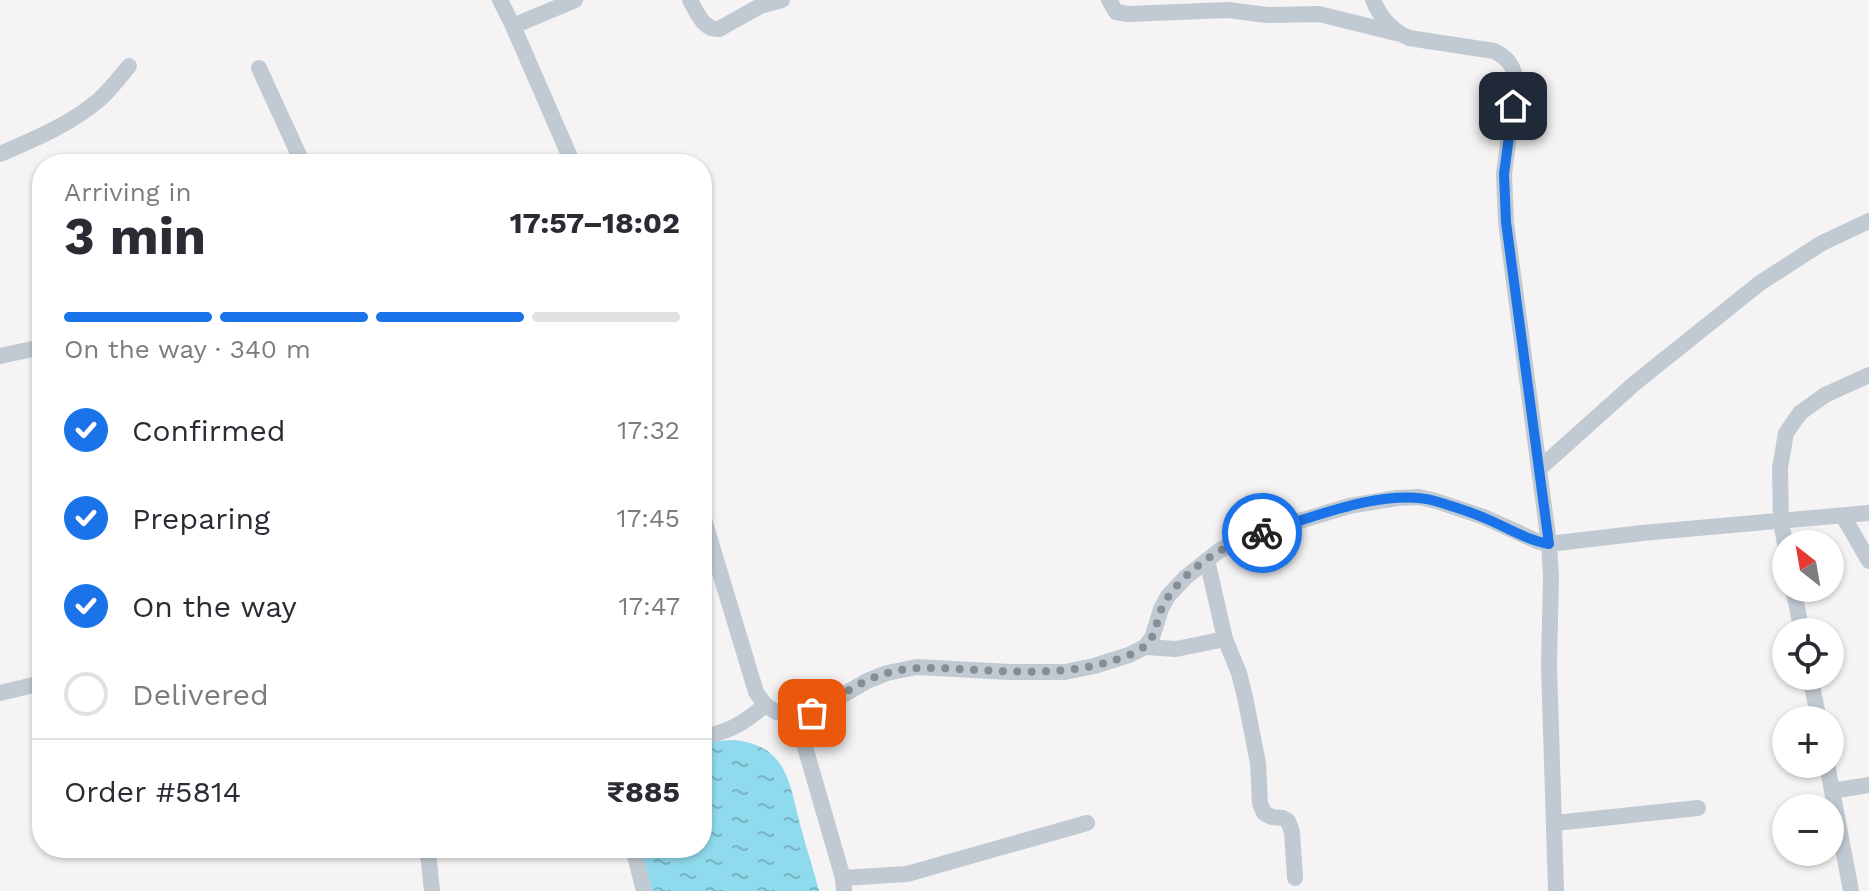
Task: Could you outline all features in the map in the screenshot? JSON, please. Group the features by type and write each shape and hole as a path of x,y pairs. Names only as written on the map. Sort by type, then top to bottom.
{"street":[{"path":"500,0 569,154"},
{"path":"513,26 575,0"},
{"path":"690,0 704,25 719,29 760,6 782,0"},
{"path":"1109,0 1116,12 1128,14 1228,10 1267,15 1319,14 1409,38 1494,51 1505,56 1513,67 1516,80 1504,174 1506,222 1549,544 1549,666 1556,891"},
{"path":"1373,0 1397,33"},
{"path":"0,154 79,115 102,97 129,66"},
{"path":"259,68 298,154"},
{"path":"1539,469 1635,383 1760,283 1822,243 1869,221"},
{"path":"0,356 32,349"},
{"path":"1782,530 1780,468 1786,433 1800,413 1825,395 1869,375"},
{"path":"712,547 756,692 765,705 776,712 796,716 812,713 867,681 917,667 1065,672 1129,655 1145,647 1152,638 1168,596 1220,550 1246,537 1349,506 1419,497 1484,517 1549,544 1869,513"},
{"path":"1843,516 1869,561"},
{"path":"1207,560 1225,639 1245,697 1258,763 1260,803 1264,813 1288,821 1292,832 1295,878"},
{"path":"1145,647 1176,649 1225,639"},
{"path":"0,693 32,685"},
{"path":"712,735 745,722 765,705"},
{"path":"796,716 843,885 907,874 1087,823"},
{"path":"1830,778 1851,891"},
{"path":"1832,791 1869,785"},
{"path":"1555,823 1698,808"},
{"path":"428,858 432,891"},
{"path":"636,858 644,891"}],"water":[{"path":"734,740 752,744 766,750 777,760 790,784 819,891 652,891 643,858 712,858 712,743"}],"way so far":[{"path":"812,713 867,681 917,667 1065,672 1129,655 1145,647 1152,638 1168,596 1186,577 1220,550 1262,533"}],"route":[{"path":"1262,533 1349,506 1419,497 1484,517 1527,538 1549,544 1506,222 1504,174 1513,106"}]}
